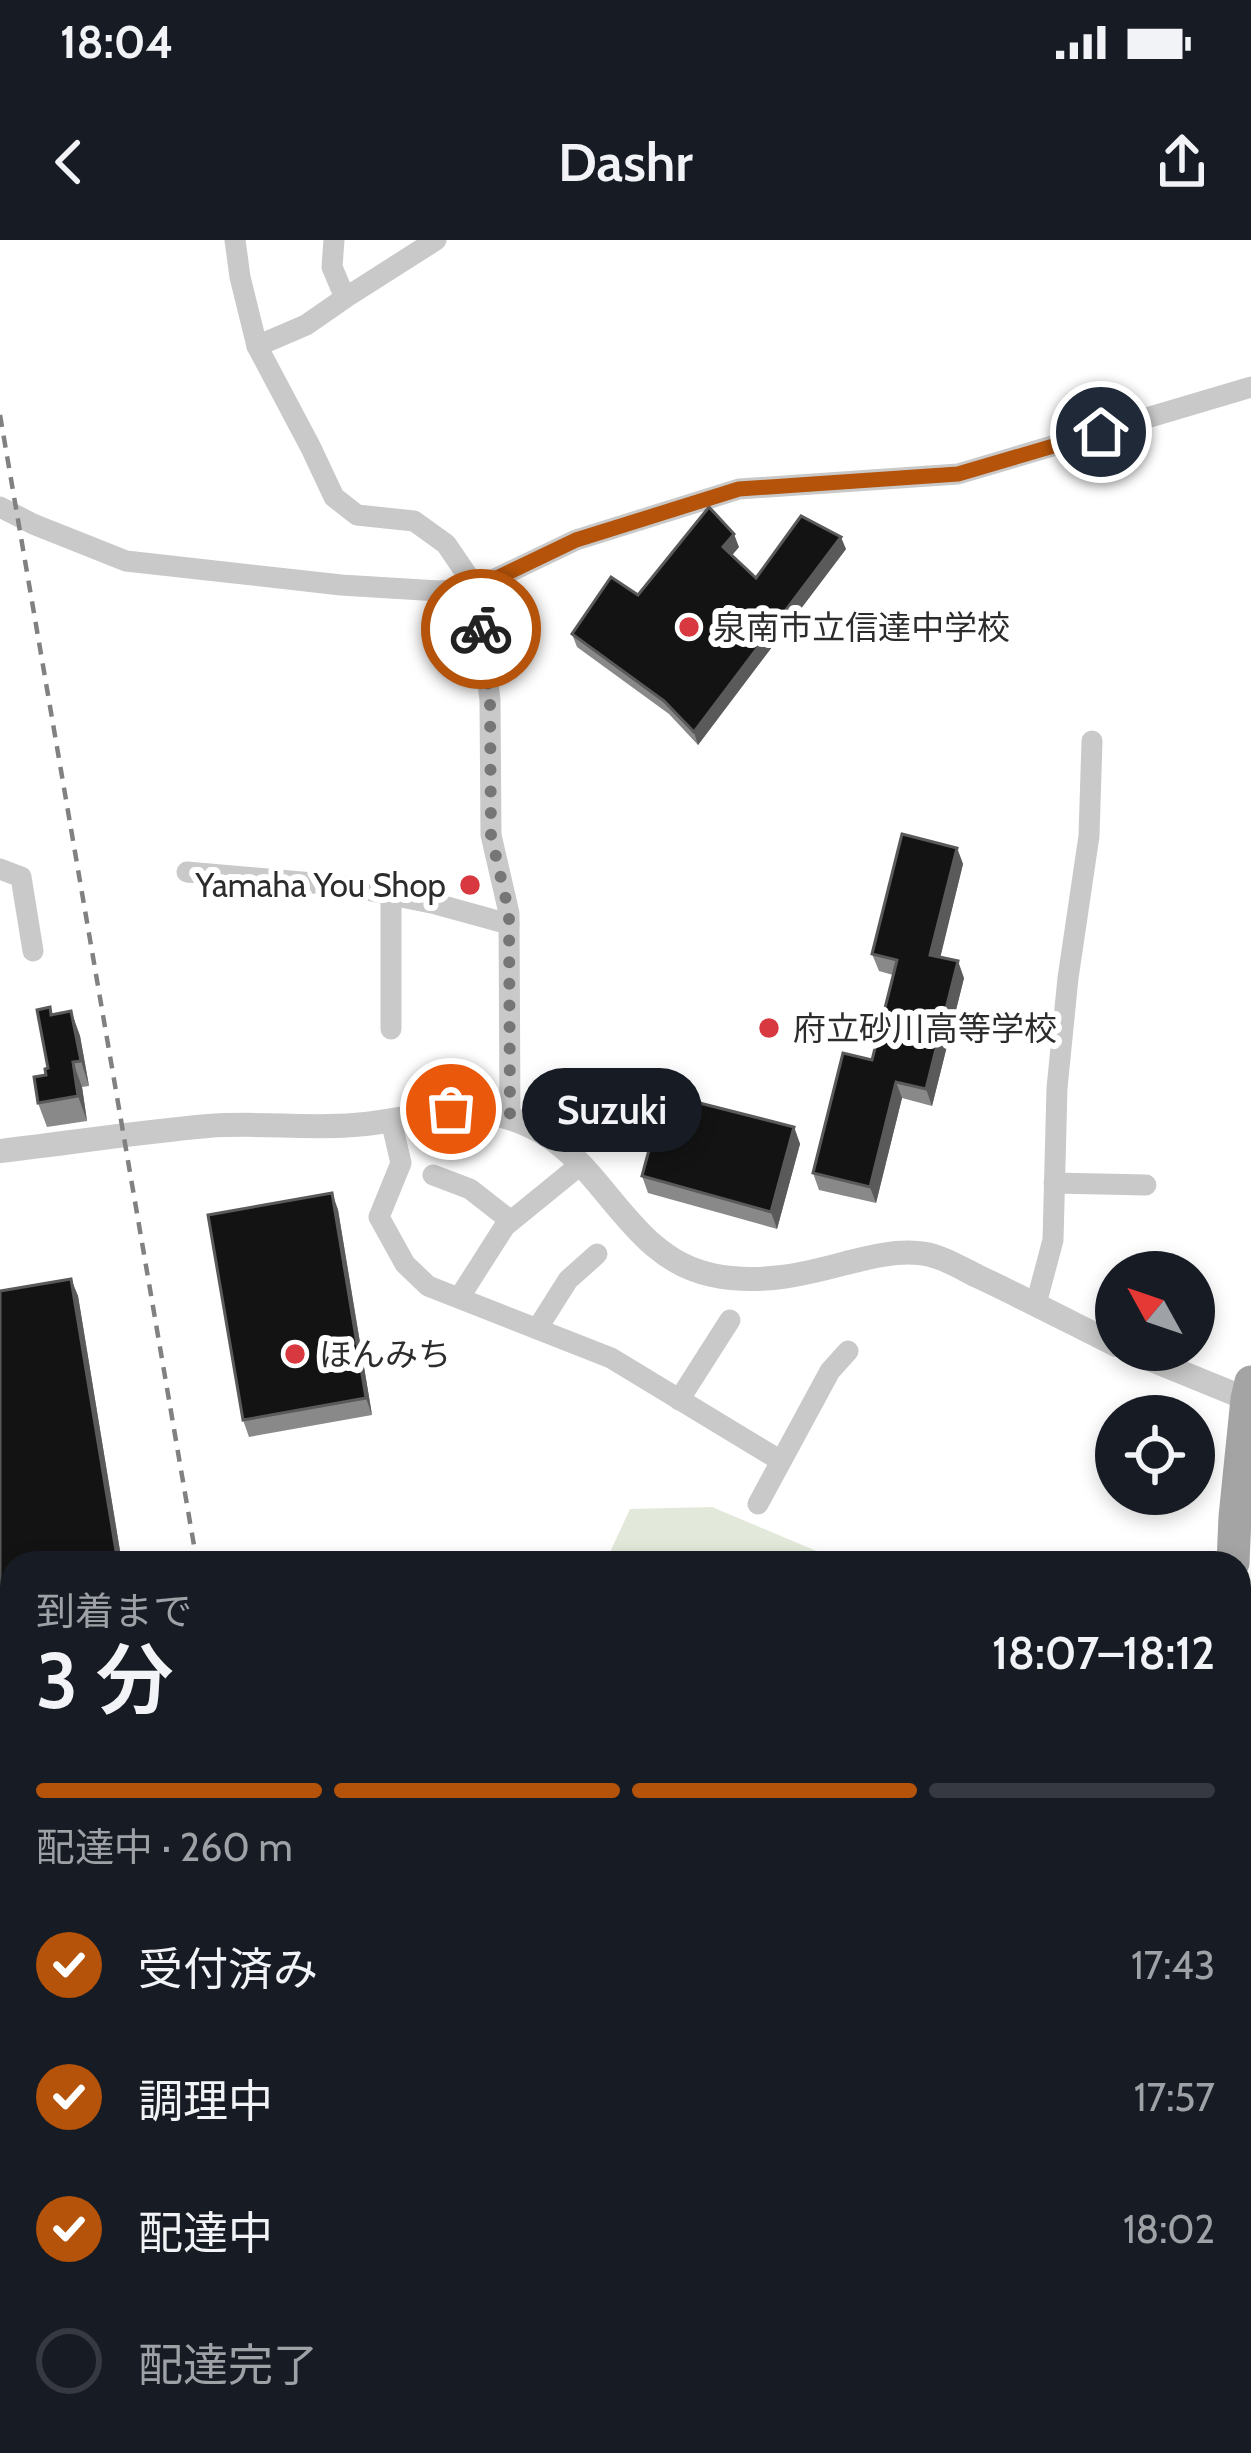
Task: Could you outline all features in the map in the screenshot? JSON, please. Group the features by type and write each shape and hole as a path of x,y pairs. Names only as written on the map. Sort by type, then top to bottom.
{"main road":[{"path":"1238,1551 1235,1517 1250,1394"}],"street":[{"path":"235,240 257,346 334,497 357,515 414,521 446,544 476,588 490,700 491,835 509,913 510,1118"},
{"path":"334,240 332,267 344,298"},
{"path":"257,346 306,326 436,240"},
{"path":"0,507 126,561 341,586 476,588 576,540 739,489 958,474 1251,387"},
{"path":"1036,1304 1053,1240 1057,1088 1089,836 1092,741"},
{"path":"0,869 21,877 33,951"},
{"path":"187,872 347,886 509,924"},
{"path":"391,895 391,1029"},
{"path":"0,1151 209,1126 352,1126 451,1109 483,1110 538,1130 580,1165 657,1250 687,1269 744,1280 778,1279 872,1256 922,1253 1095,1334"},
{"path":"391,1120 401,1163 379,1217 405,1264 428,1286 611,1358 781,1461"},
{"path":"459,1298 505,1226 580,1165"},
{"path":"433,1175 470,1189 511,1221"},
{"path":"1054,1183 1146,1185"},
{"path":"537,1329 568,1280 597,1254"},
{"path":"679,1400 730,1320"},
{"path":"758,1504 830,1371 848,1351"},
{"path":"1185,1371 1250,1394"}],"green space":[{"path":"712,1507 816,1551 611,1551 630,1509"}],"building":[{"name":"泉南市立信達中学校","path":"709,507 734,534 723,547 756,578 801,516 841,537 694,732 664,701 572,634 611,577 638,595"},
{"path":"902,834 957,848 930,955 958,961 926,1089 896,1082 870,1187 813,1173 843,1053 872,1060 897,960 872,954"},
{"path":"50,1007 51,1015 71,1011 81,1061 73,1062 78,1096 38,1103 34,1077 46,1075 48,1068 37,1010"},
{"path":"664,1094 794,1127 771,1212 642,1176"},
{"path":"332,1193 366,1398 243,1420 208,1215"},
{"path":"71,1279 116,1551 0,1551 0,1291"}],"railway":[{"path":"0,415 195,1551"}],"way so far":[{"path":"451,1109 483,1110 510,1118 509,913 491,835 490,700 481,629"}],"place":[{"name":"泉南市立信達中学校","path":"689,627"},
{"name":"Yamaha You Shop","path":"470,885"},
{"name":"府立砂川高等学校","path":"769,1028"},
{"name":"Suzuki","path":"451,1109"},
{"name":"ほんみち","path":"295,1354"}],"route":[{"path":"481,629 476,588 576,540 739,489 958,474 1101,432"}]}
